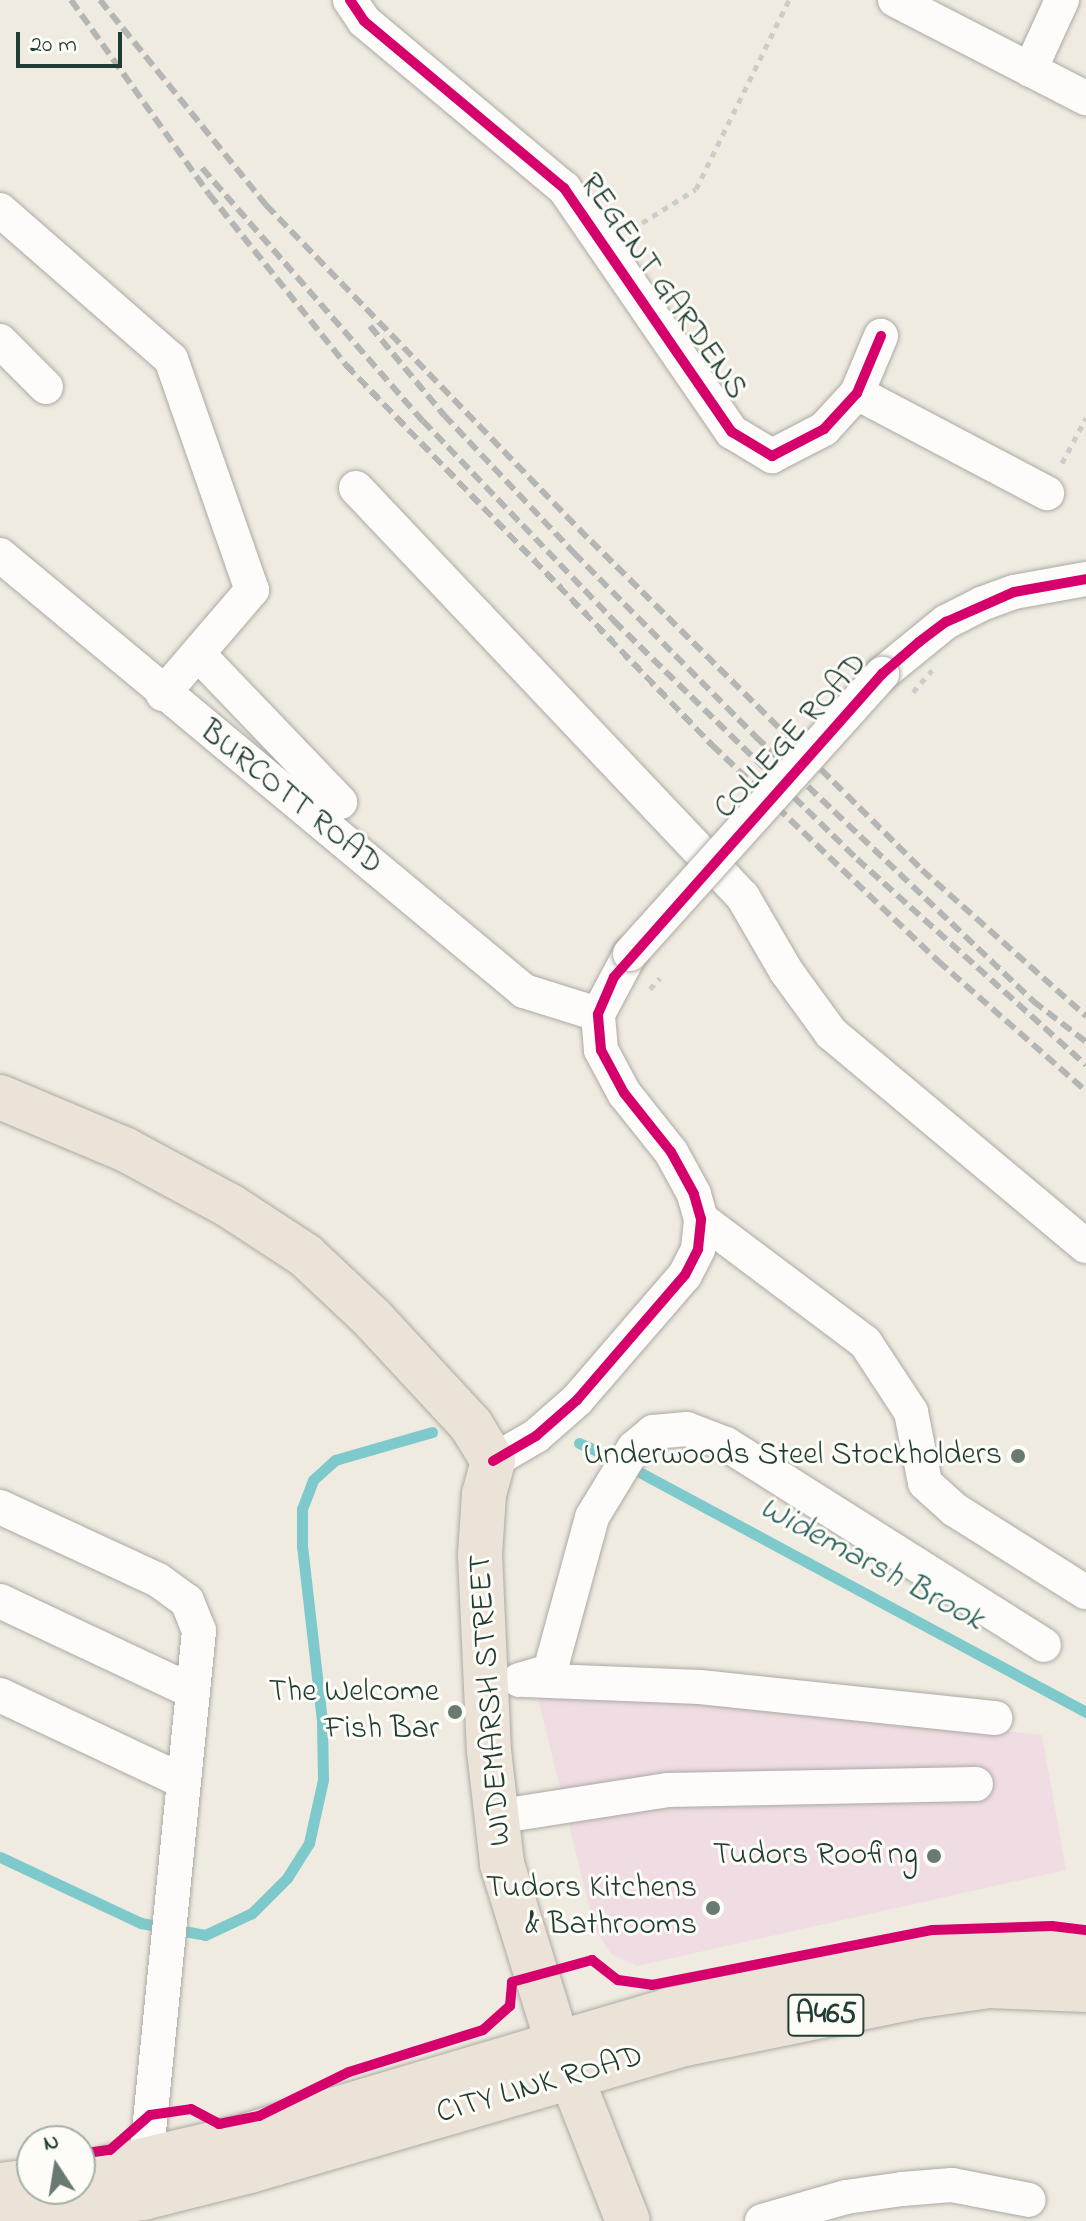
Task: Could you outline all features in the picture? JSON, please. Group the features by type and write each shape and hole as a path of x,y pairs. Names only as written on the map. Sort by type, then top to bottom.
{"main road":[{"path":"0,1097 126,1150 230,1206 305,1255 372,1318 471,1425 493,1461"},
{"name":"WIDEMARSH STREET","path":"493,1461 484,1494 480,1555 502,1679 495,1817 514,1909 565,2059 628,2221"},
{"name":"CITY LINK ROAD","path":"0,2219 143,2193 565,2059 669,2010 896,1962 981,1950 1086,1952"},
{"name":"CITY LINK ROAD","path":"565,2059 685,2044 913,1997 989,1986 1086,1990"},
{"name":"CITY LINK ROAD","path":"96,2180 143,2193"}],"street":[{"name":"REGENT GARDENS","path":"350,0 364,21 564,188 732,432 772,456 824,429 857,393 881,336"},
{"path":"895,0 1086,98"},
{"path":"1030,70 1062,0"},
{"path":"0,210 171,359 252,590 163,694"},
{"path":"5,355 46,387"},
{"path":"857,393 1047,493"},
{"path":"356,488 743,897 786,971 831,1033 1086,1246"},
{"name":"BURCOTT ROAD","path":"0,555 163,694 524,991 598,1014"},
{"name":"COLLEGE ROAD","path":"598,1014 630,954 882,674 946,622 981,604 1014,592 1086,579"},
{"path":"199,655 340,802"},
{"path":"598,1014 601,1050 624,1093 671,1152 701,1219 865,1342 911,1412 925,1483 955,1510 1085,1592"},
{"path":"493,1461 536,1436 577,1400 644,1323 685,1275 698,1249 701,1219"},
{"path":"502,1679 550,1671 592,1517 634,1448 653,1432 687,1429 726,1444 1044,1645"},
{"path":"0,1507 158,1580 187,1601 199,1631 143,2193"},
{"path":"0,1601 193,1692"},
{"path":"502,1679 700,1687 995,1718"},
{"path":"0,1695 183,1781"},
{"path":"495,1817 667,1790 976,1784"},
{"path":"762,2221 846,2197 952,2185 1029,2200"}],"path":[{"path":"604,247 696,189 789,0"},
{"path":"1047,493 1086,418"}],"shaded area":[{"path":"536,1690 646,1692 1042,1735 1066,1870 637,1966 611,1954 594,1927"}],"waterway":[{"name":"Widemarsh Brook","path":"0,1857 141,1923 205,1935 252,1913 287,1878 309,1843 323,1780 322,1721 302,1546 302,1509 313,1480 335,1460 432,1432"},
{"name":"Widemarsh Brook","path":"579,1443 608,1456"},
{"name":"Widemarsh Brook","path":"630,1467 1086,1712"}],"railway":[{"path":"71,0 209,194 346,365 712,745 938,961 1086,1091"},
{"path":"100,0 266,205 591,541 922,870 1086,1016"},
{"path":"202,168 423,421 614,621 857,859 1086,1065"},
{"path":"370,326 444,415 574,553 756,737 1033,1001 1086,1042"}],"cycle path":[{"path":"350,0 364,21 564,188 732,432 772,456 824,429 857,393 881,336"},
{"path":"493,1461 536,1436 577,1400 685,1275 698,1249 701,1219 694,1194 671,1152 624,1093 601,1050 598,1014 614,977 882,674 919,642 946,622 1014,592 1086,579"},
{"path":"96,2152 110,2150 150,2115 191,2109 219,2124 259,2116 349,2072 483,2030 510,2006 512,1982 592,1960 618,1980 652,1985 933,1930 1052,1926 1086,1930"}],"place":[{"name":"Underwoods Steel Stockholders","path":"1018,1456"},
{"name":"The Welcome Fish Bar","path":"455,1712"},
{"name":"Tudors Roofing","path":"934,1856"},
{"name":"Tudors Kitchens & Bathrooms","path":"713,1908"}]}
